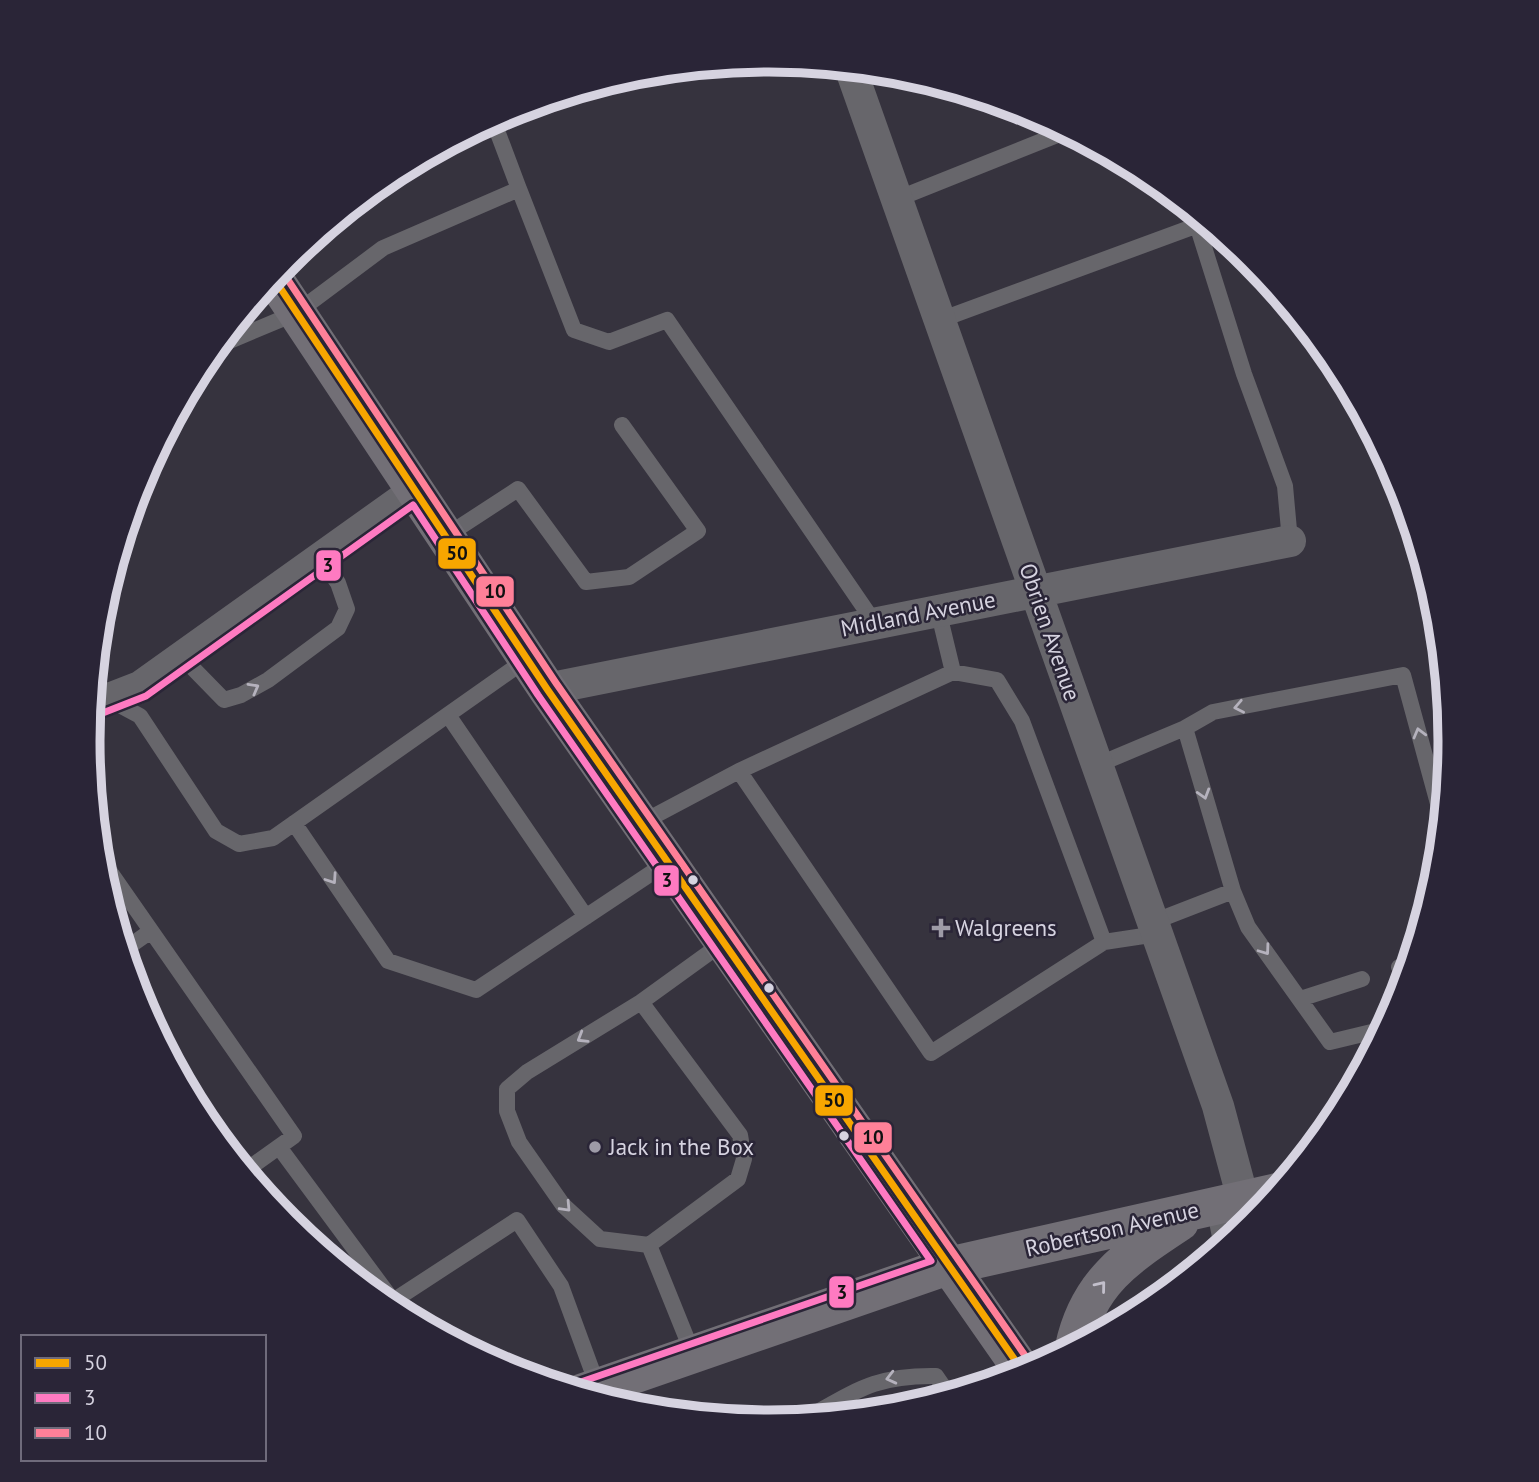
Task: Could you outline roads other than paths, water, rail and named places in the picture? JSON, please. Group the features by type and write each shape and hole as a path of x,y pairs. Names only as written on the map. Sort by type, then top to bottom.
{"main road":[{"path":"279,286 537,674 1017,1363"},
{"path":"1077,1335 1085,1307 1099,1286 1119,1265 1147,1243 1233,1202"},
{"name":"Robertson Avenue","path":"598,1387 948,1266 1233,1202"}],"street":[{"name":"Obrien Avenue","path":"853,77 1218,1106 1233,1202"},
{"path":"102,694 140,687 416,489"},
{"name":"Midland Avenue","path":"537,674 874,622 1290,541"}],"lane":[{"path":"497,130 574,330 609,342 667,320 874,622"},
{"path":"897,199 1055,136"},
{"path":"236,338 296,313 383,248 519,189"},
{"path":"940,320 1190,220"},
{"path":"1199,228 1244,374 1285,486 1290,541"},
{"path":"446,536 518,489 586,582 629,578 698,531 622,425"},
{"path":"182,657 223,700 241,695 268,680 338,628 347,608 338,583 320,558"},
{"path":"938,610 953,672"},
{"path":"641,823 739,771 953,672 997,680 1022,721 1104,942"},
{"path":"102,697 140,716 216,831 239,844 272,838 448,715 537,674"},
{"path":"1097,765 1185,728 1213,712 1403,675 1436,796"},
{"path":"448,715 586,917"},
{"path":"1185,728 1233,891 1248,927 1330,1042 1372,1032"},
{"path":"739,771 931,1053 1104,942 1155,928 1233,891"},
{"path":"294,823 388,961 476,990 668,863"},
{"path":"115,878 294,1136 253,1165"},
{"path":"132,944 151,931"},
{"path":"640,1002 740,1135 744,1159 738,1178 649,1245 600,1239 563,1205 519,1142 507,1111 507,1089 527,1072 640,1002 724,942"},
{"path":"1300,999 1362,979"},
{"path":"279,1147 374,1280"},
{"path":"1226,1230 1233,1202"},
{"path":"399,1297 517,1220 561,1286 589,1385"},
{"path":"649,1245 693,1354"},
{"path":"825,1408 866,1385 900,1376 936,1376 943,1387"}],"place":[{"name":"Walgreens","path":"941,928"},
{"name":"Jack in the Box","path":"595,1147"}]}
